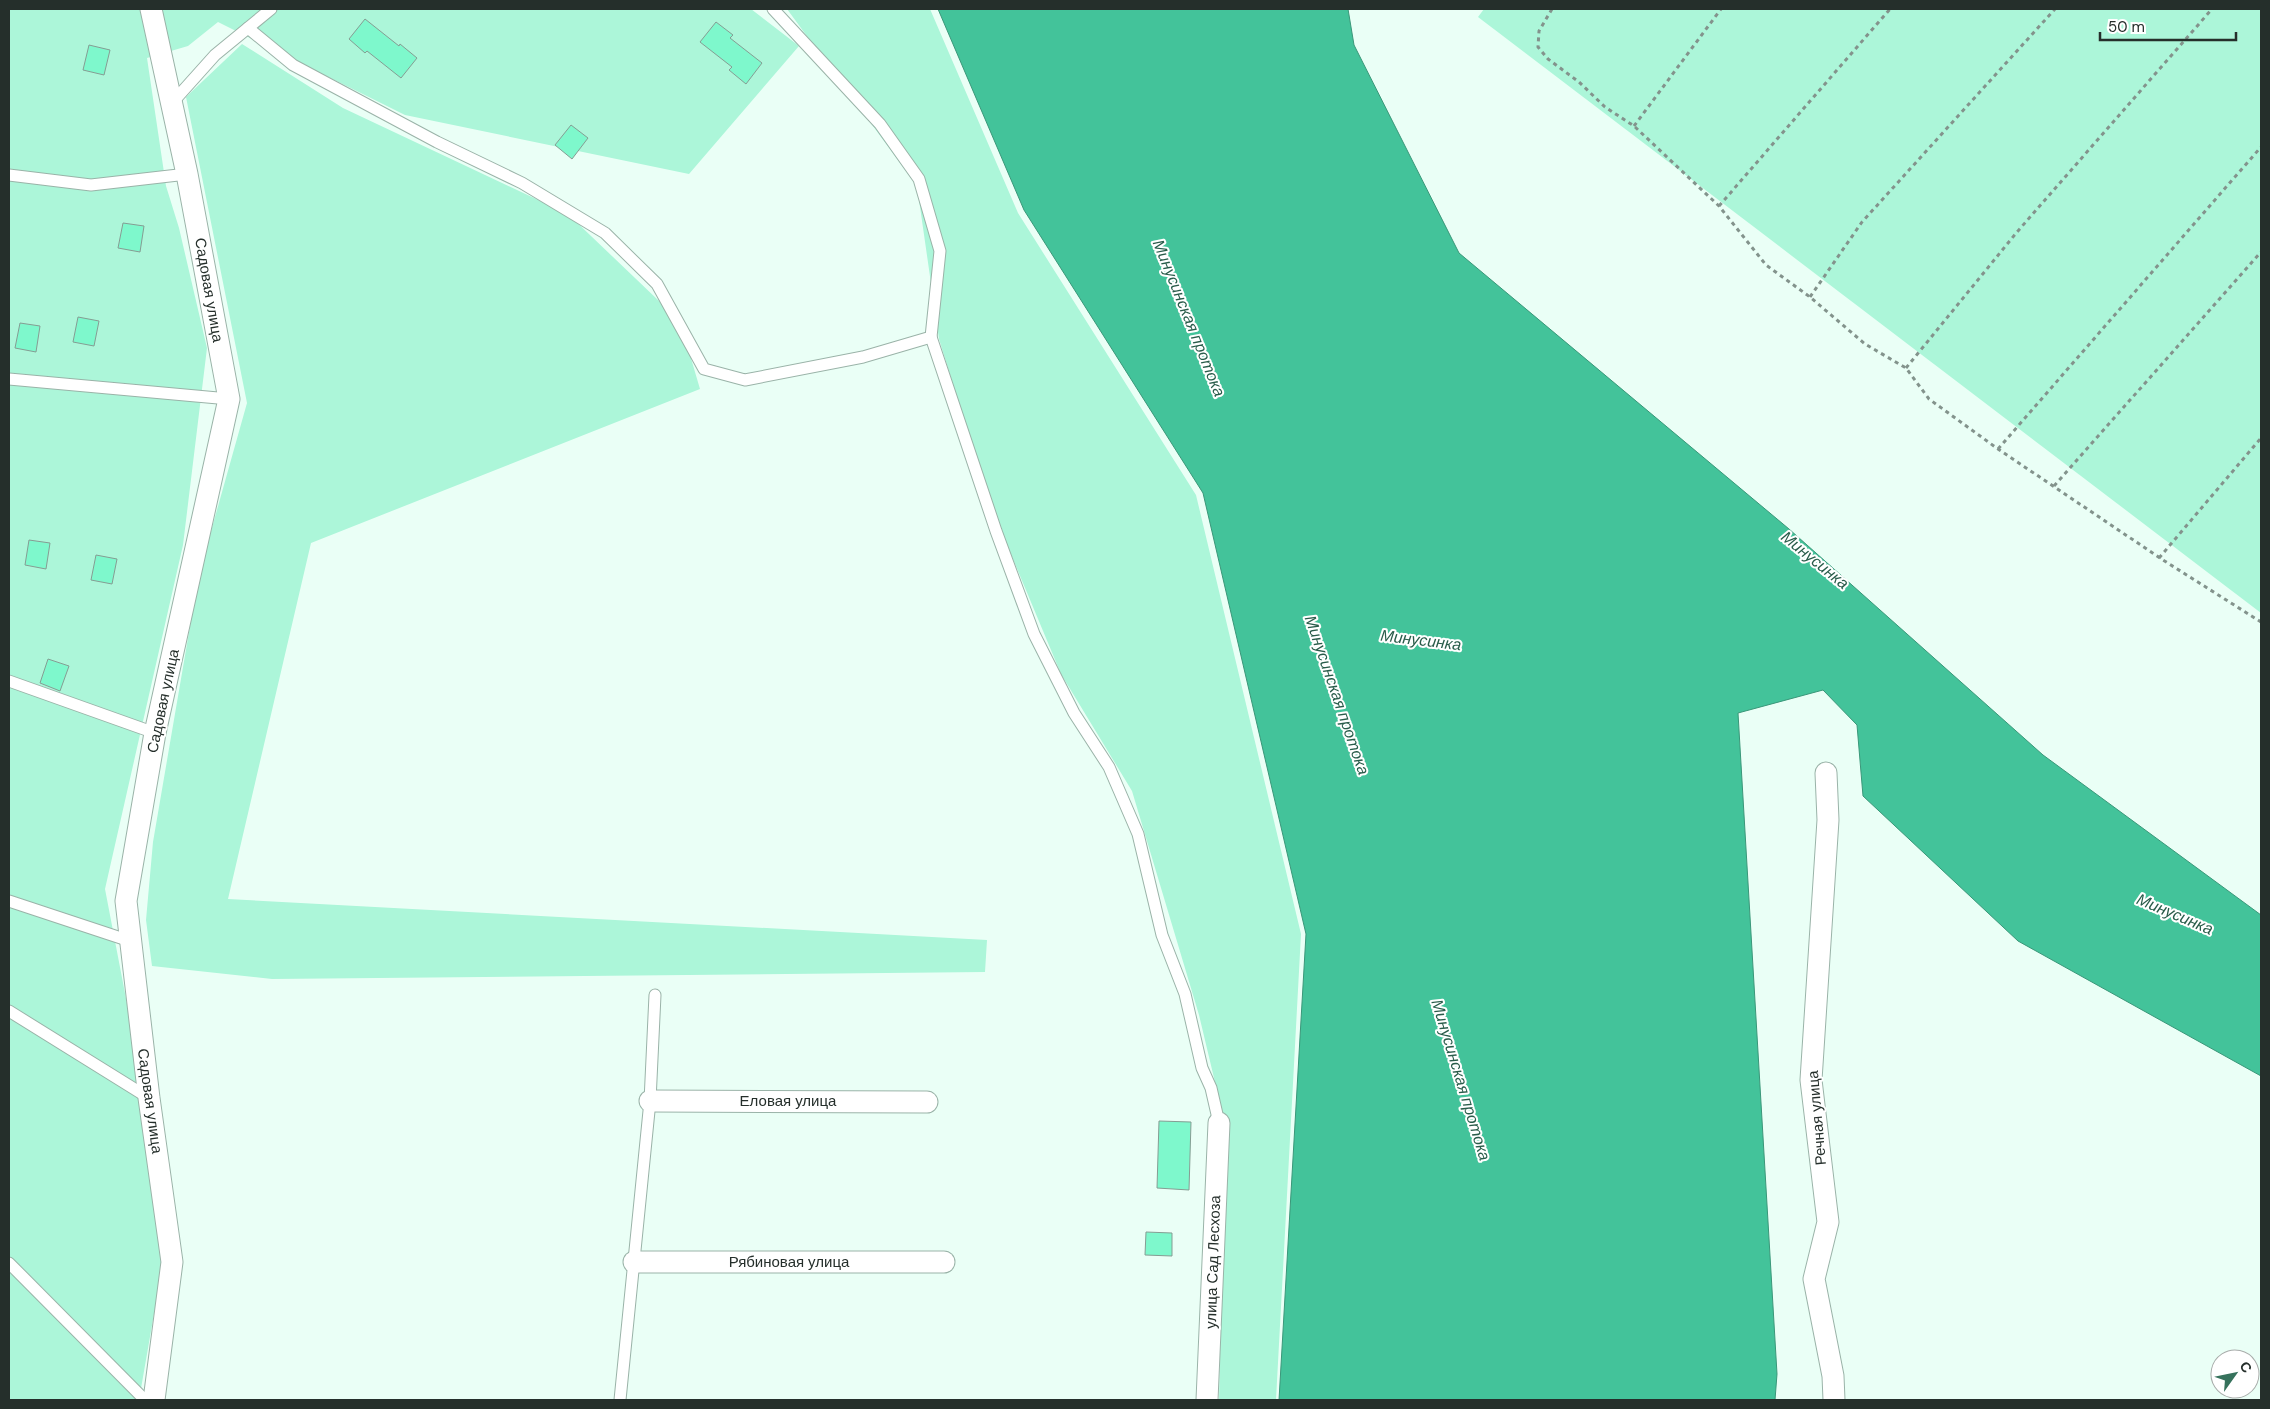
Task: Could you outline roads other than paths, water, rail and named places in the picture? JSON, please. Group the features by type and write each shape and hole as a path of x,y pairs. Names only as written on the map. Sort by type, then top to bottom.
{"street":[{"name":"Садовая улица","path":"151,9 187,174 229,399 155,733 126,901 149,1098 172,1262 154,1400"},
{"name":"Речная улица","path":"1826,773 1828,820 1811,1080 1828,1222 1814,1279 1833,1376 1834,1400"},
{"name":"Еловая улица","path":"650,1101 927,1102"},
{"name":"улица Сад Лесхоза","path":"1207,1400 1219,1123"},
{"name":"Рябиновая улица","path":"634,1262 944,1262"}],"lane":[{"path":"172,103 216,55 271,9"},
{"path":"773,9 880,124 919,179 940,251 931,337 996,531 1034,634 1074,713 1110,767 1138,834 1162,935 1185,994 1202,1068 1211,1088 1219,1123"},
{"path":"248,28 293,65 437,142 522,182 605,233 657,284 704,369 745,380 863,357 931,337"},
{"path":"9,175 91,185 187,174"},
{"path":"9,379 229,399"},
{"path":"9,681 155,733"},
{"path":"9,901 130,941"},
{"path":"620,1400 650,1101 655,995"},
{"path":"9,1011 149,1098"},
{"path":"9,1263 145,1400"}],"water":[{"path":"938,9 1348,9 1354,45 1459,253 1789,529 2043,755 2261,915 2261,1076 2018,941 1863,796 1857,725 1823,690 1738,713 1777,1374 1775,1400 1279,1400 1306,934 1203,493 1024,210"}],"water label":[{"name":"Минусинская протока","path":"1189,318"},
{"name":"Минусинка","path":"1815,560"},
{"name":"Минусинка","path":"1421,640"},
{"name":"Минусинская протока","path":"1337,695"},
{"name":"Минусинка","path":"2175,914"},
{"name":"Минусинская протока","path":"1461,1080"}]}
